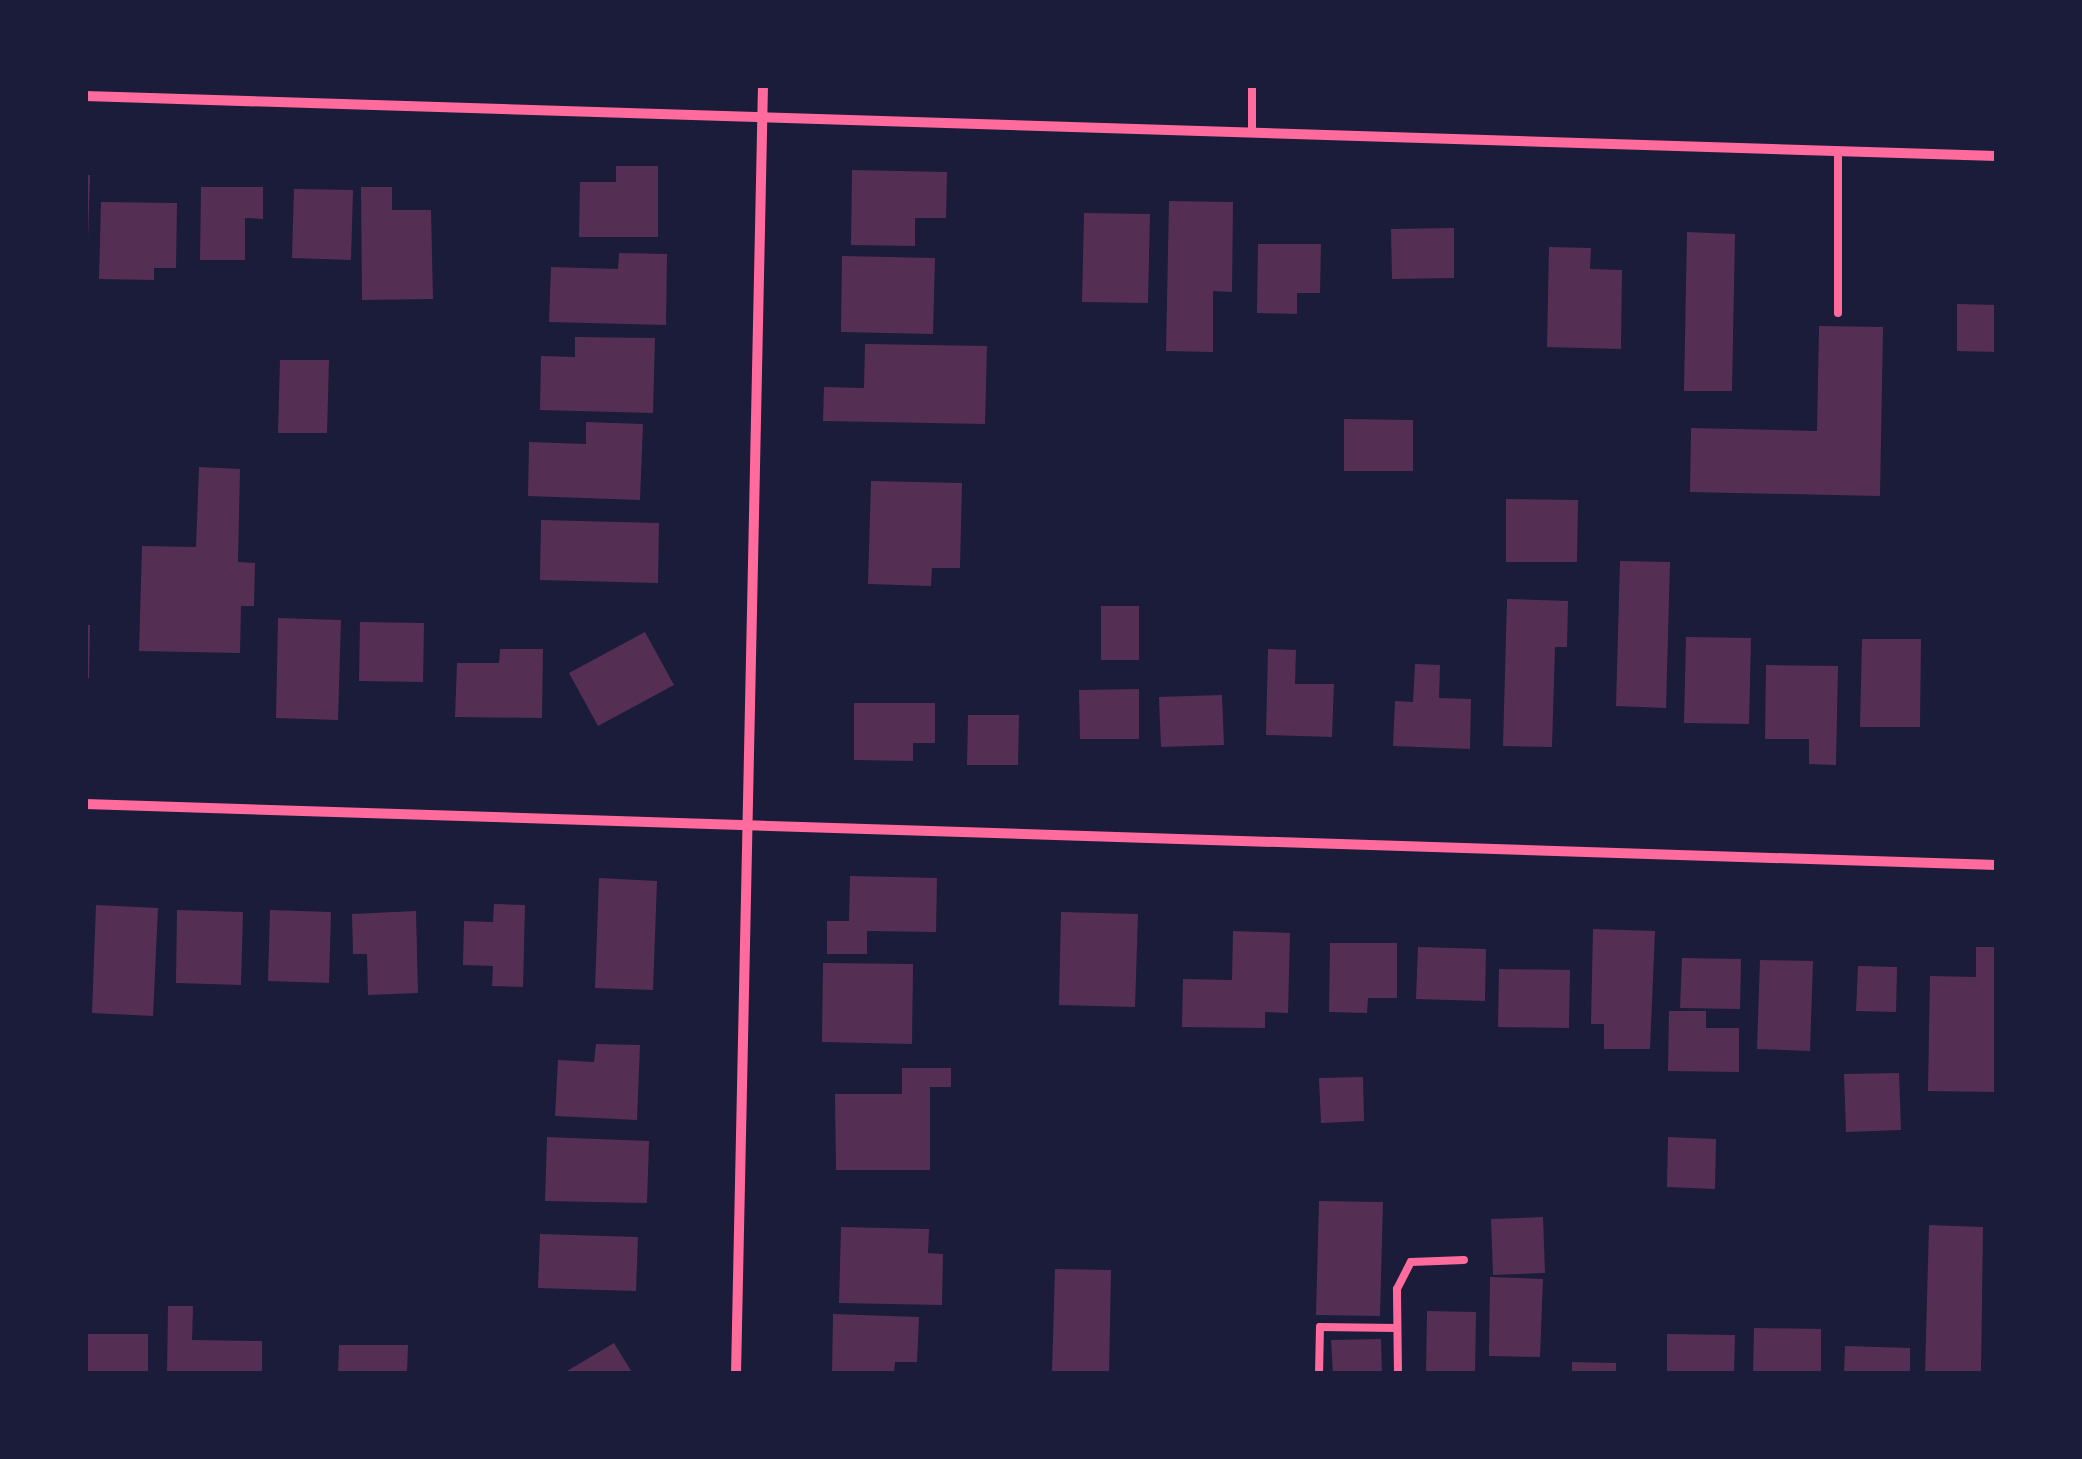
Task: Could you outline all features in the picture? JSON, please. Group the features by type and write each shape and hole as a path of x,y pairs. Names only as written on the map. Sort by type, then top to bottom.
{"street":[{"path":"736,1374 764,85"},
{"path":"85,96 1997,156"},
{"path":"85,804 1997,866"}],"lane":[{"path":"1252,85 1252,134"},
{"path":"1838,152 1838,314"},
{"path":"1398,1374 1397,1290 1411,1262 1464,1260"},
{"path":"1319,1374 1320,1328 1398,1328"}],"building":[{"path":"616,166 658,166 658,237 579,237 580,182 616,182"},
{"path":"852,170 947,172 946,218 915,218 915,246 851,245"},
{"path":"85,175 90,175 88,239 85,239"},
{"path":"201,187 263,187 263,219 245,218 245,260 200,260"},
{"path":"361,187 392,187 392,210 431,210 433,299 362,300"},
{"path":"294,189 353,190 351,260 292,258"},
{"path":"1169,201 1233,202 1232,292 1213,291 1213,352 1166,351"},
{"path":"101,202 177,203 176,268 154,268 154,280 99,279"},
{"path":"1084,213 1150,214 1148,303 1082,302"},
{"path":"1454,228 1454,278 1392,279 1391,229"},
{"path":"1687,232 1735,234 1732,391 1684,391"},
{"path":"1258,244 1321,244 1320,293 1297,293 1297,314 1257,313"},
{"path":"1549,247 1591,248 1590,269 1622,270 1621,349 1547,347"},
{"path":"619,253 667,254 666,325 549,322 551,267 618,269"},
{"path":"842,256 935,258 933,334 841,332"},
{"path":"1957,304 1997,305 1997,352 1957,351"},
{"path":"1819,326 1883,327 1880,496 1690,492 1691,428 1817,431"},
{"path":"575,337 655,338 653,413 540,410 541,356 575,357"},
{"path":"865,344 987,346 985,424 823,421 824,387 864,388"},
{"path":"280,360 329,360 327,433 278,433"},
{"path":"1344,419 1413,420 1413,471 1344,471"},
{"path":"586,422 643,424 640,500 528,496 529,442 586,444"},
{"path":"199,467 240,469 238,562 255,563 254,606 241,606 240,653 139,651 142,546 196,547"},
{"path":"871,481 962,483 960,568 932,568 931,586 868,584"},
{"path":"1506,499 1578,500 1577,562 1506,562"},
{"path":"541,520 659,523 658,583 540,580"},
{"path":"1620,561 1670,562 1666,708 1616,706"},
{"path":"1507,599 1568,601 1567,647 1555,647 1552,747 1503,746"},
{"path":"1101,606 1139,606 1139,660 1101,660"},
{"path":"278,618 341,620 338,720 276,718"},
{"path":"360,622 424,623 423,682 359,681"},
{"path":"85,625 90,625 89,678 85,678"},
{"path":"645,632 674,685 598,726 569,673"},
{"path":"1686,637 1751,638 1749,724 1684,723"},
{"path":"1862,639 1921,639 1920,727 1860,727"},
{"path":"500,649 543,649 542,718 455,717 457,663 499,663"},
{"path":"1268,649 1296,650 1295,684 1334,684 1332,737 1266,735"},
{"path":"1415,664 1440,665 1439,698 1471,699 1470,749 1393,746 1395,701 1413,702"},
{"path":"1766,665 1838,666 1836,765 1809,764 1809,739 1765,739"},
{"path":"1139,689 1139,739 1080,739 1079,690"},
{"path":"1222,695 1224,745 1161,747 1159,697"},
{"path":"854,703 935,703 935,743 913,743 913,761 854,760"},
{"path":"968,715 1019,715 1018,765 967,765"},
{"path":"850,876 937,878 936,932 867,931 867,954 827,954 827,921 849,921"},
{"path":"599,878 657,881 653,990 595,988"},
{"path":"494,904 525,905 523,987 492,986 493,966 463,965 464,921 493,922"},
{"path":"96,905 158,908 153,1016 92,1013"},
{"path":"177,910 243,912 241,985 176,983"},
{"path":"270,910 331,912 329,983 268,981"},
{"path":"416,911 418,993 368,995 367,954 353,954 352,914"},
{"path":"1061,912 1138,914 1135,1007 1059,1005"},
{"path":"1593,929 1655,931 1650,1049 1604,1049 1604,1024 1591,1024"},
{"path":"1233,931 1290,933 1288,1013 1265,1012 1265,1028 1182,1027 1183,979 1232,980"},
{"path":"1330,943 1397,943 1397,998 1368,998 1367,1013 1329,1012"},
{"path":"1418,947 1486,949 1485,1001 1416,999"},
{"path":"1976,947 1997,947 1997,1092 1928,1091 1930,976 1976,977"},
{"path":"1682,958 1741,959 1740,1009 1680,1008"},
{"path":"1760,960 1813,961 1810,1051 1757,1049"},
{"path":"823,963 913,964 912,1044 822,1042"},
{"path":"1858,966 1897,967 1896,1012 1856,1011"},
{"path":"1499,969 1570,970 1569,1028 1498,1027"},
{"path":"1669,1011 1706,1011 1706,1028 1739,1028 1739,1072 1668,1071"},
{"path":"596,1044 640,1045 637,1120 555,1116 558,1060 594,1062"},
{"path":"902,1068 951,1068 951,1087 930,1087 930,1170 836,1170 835,1094 902,1094"},
{"path":"1899,1073 1901,1130 1846,1132 1844,1074"},
{"path":"1363,1077 1364,1121 1321,1123 1319,1078"},
{"path":"547,1137 649,1141 647,1203 545,1201"},
{"path":"1668,1137 1716,1139 1715,1189 1667,1187"},
{"path":"1319,1201 1383,1202 1380,1316 1316,1315"},
{"path":"1543,1217 1545,1273 1493,1275 1491,1219"},
{"path":"1929,1225 1983,1227 1981,1374 1925,1374"},
{"path":"841,1227 929,1229 928,1253 943,1254 942,1305 839,1303"},
{"path":"540,1234 638,1237 636,1291 538,1288"},
{"path":"1055,1269 1111,1270 1109,1374 1052,1374"},
{"path":"1490,1277 1543,1279 1540,1357 1489,1356"},
{"path":"168,1306 193,1306 192,1340 262,1341 262,1374 167,1374"},
{"path":"1427,1311 1476,1312 1475,1374 1426,1374"},
{"path":"833,1314 919,1317 917,1362 895,1362 894,1374 832,1374"},
{"path":"1754,1328 1821,1329 1821,1374 1753,1374"},
{"path":"85,1334 148,1334 148,1374 85,1374"},
{"path":"1667,1334 1735,1335 1734,1374 1667,1374"},
{"path":"1381,1339 1382,1374 1333,1374 1331,1340"},
{"path":"614,1343 633,1374 562,1374"},
{"path":"339,1345 408,1345 407,1374 338,1374"},
{"path":"1845,1346 1910,1348 1910,1374 1844,1374"},
{"path":"1572,1362 1616,1363 1616,1374 1572,1374"}]}
